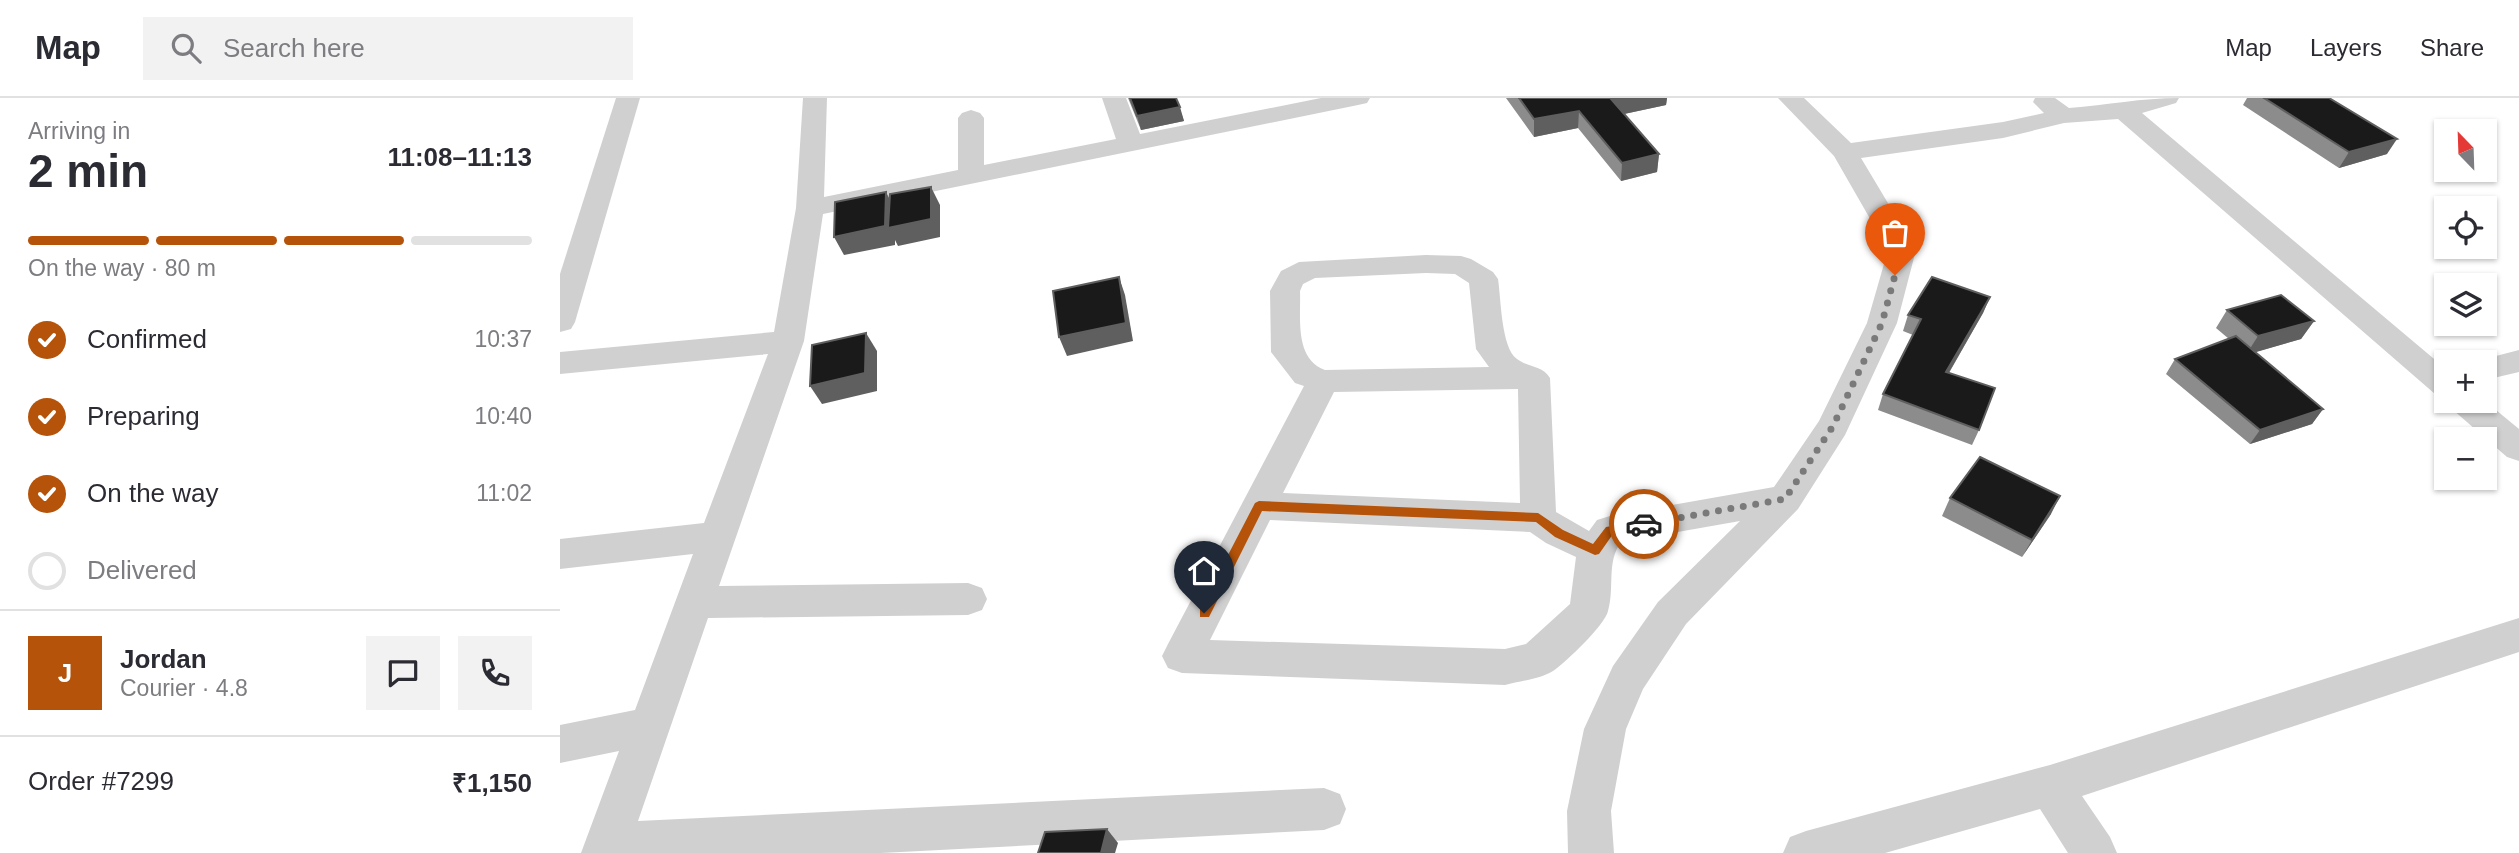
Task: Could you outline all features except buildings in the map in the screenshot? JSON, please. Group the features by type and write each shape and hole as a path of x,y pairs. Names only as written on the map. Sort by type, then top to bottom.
{"street":[{"path":"560,322 628,98"},
{"path":"816,98 810,208 789,341 606,849 1324,808"},
{"path":"1114,98 1130,143"},
{"path":"810,208 1130,143 1279,104 1357,98"},
{"path":"1591,853 1589,811 1605,729 1627,679 1672,612 1785,499 1833,426 1882,323 1902,250 1845,152 1790,98"},
{"path":"2040,98 2064,116"},
{"path":"1845,152 2003,130 2064,116 2124,111 2167,98"},
{"path":"2124,111 2434,373"},
{"path":"971,118 971,175"},
{"path":"1461,265 1483,279 1492,348 1506,367 1534,378 1323,382 1306,375 1287,352 1285,291 1291,278 1309,269 1461,265"},
{"path":"560,363 789,341"},
{"path":"2497,367 2519,362"},
{"path":"1534,378 1538,518"},
{"path":"1323,382 1182,656 1505,667 1538,659 1589,611 1595,550 1610,530 1785,499"},
{"path":"2478,413 2519,447"},
{"path":"1259,506 1538,518 1559,533 1595,550"},
{"path":"560,554 719,536"},
{"path":"695,602 968,598"},
{"path":"1806,853 2050,786 2519,635"},
{"path":"560,744 650,726"},
{"path":"2050,786 2094,853"}],"way so far":[{"path":"1644,524 1785,499 1833,426 1882,323 1895,275"}],"route":[{"path":"1204,613 1259,506 1538,518 1559,533 1595,550 1610,530 1644,524"}]}
